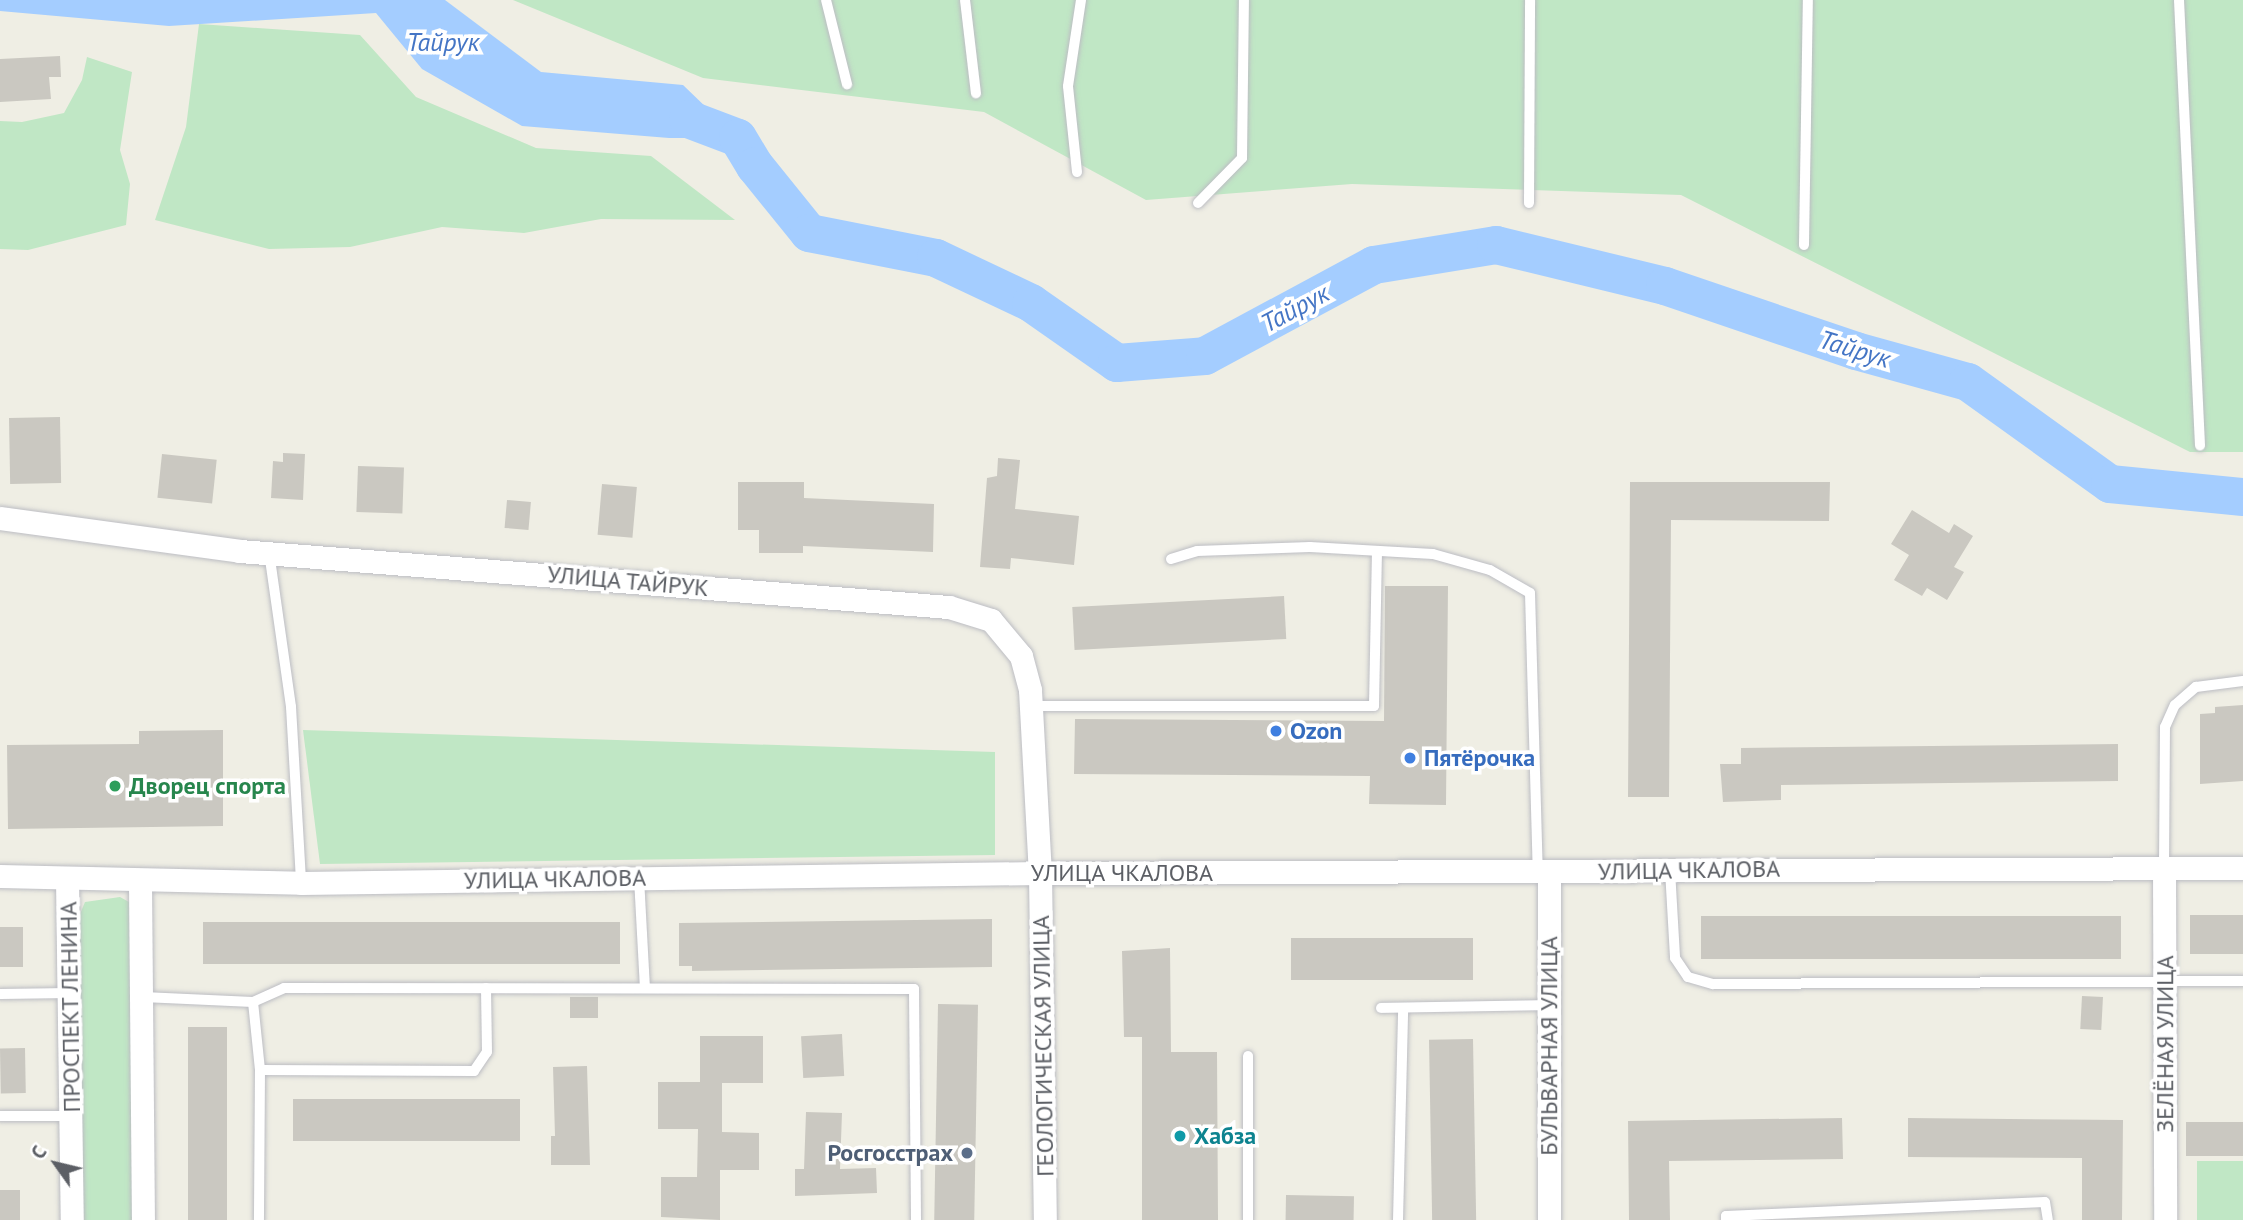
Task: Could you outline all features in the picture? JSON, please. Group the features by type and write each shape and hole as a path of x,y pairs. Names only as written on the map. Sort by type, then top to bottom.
{"street":[{"name":"УЛИЦА ТАЙРУК","path":"0,518 269,552 949,607 991,620 1021,656 1031,706 1040,873"},
{"name":"ЗЕЛЁНАЯ УЛИЦА","path":"2164,868 2165,1220"},
{"name":"УЛИЦА ЧКАЛОВА","path":"0,876 140,882 301,883 1040,873 2243,868"},
{"name":"БУЛЬВАРНАЯ УЛИЦА","path":"1543,872 1548,1005 1549,1220"},
{"name":"ГЕОЛОГИЧЕСКАЯ УЛИЦА","path":"1040,873 1045,1220"},
{"name":"ПРОСПЕКТ ЛЕНИНА","path":"68,879 72,1220"},
{"path":"140,882 143,1220"}],"lane":[{"path":"826,0 847,84"},
{"path":"965,0 976,93"},
{"path":"1077,172 1068,86 1081,0"},
{"path":"1198,203 1242,158 1244,0"},
{"path":"1529,203 1530,0"},
{"path":"1804,245 1808,0"},
{"path":"2179,0 2200,446"},
{"path":"1171,559 1209,551 1310,547 1433,554 1508,578 1530,593 1543,872"},
{"path":"1031,706 1374,706 1377,551"},
{"path":"269,552 290,707 301,883"},
{"path":"2164,868 2165,727 2175,705 2196,687 2243,681"},
{"path":"1670,870 1675,958 1688,977 1713,985 2243,981"},
{"path":"639,878 645,988"},
{"path":"143,997 253,1002 284,988 914,989 916,1220"},
{"path":"260,1070 474,1071 487,1052 486,988"},
{"path":"0,994 70,993"},
{"path":"253,1002 260,1070 259,1220"},
{"path":"1381,1008 1548,1005"},
{"path":"1398,1220 1403,1008"},
{"path":"1248,1056 1248,1220"},
{"path":"0,1116 71,1116"},
{"path":"1726,1220 1726,1216 2045,1202 2048,1220"}],"green space":[{"path":"513,0 2243,0 2243,452 2190,452 1681,195 1352,184 1146,200 984,112 703,78"},
{"path":"199,24 360,35 416,97 536,148 651,156 735,220 601,219 524,233 442,227 350,247 269,249 155,220 186,127"},
{"path":"87,57 132,72 120,150 130,184 126,225 28,250 0,249 0,121 22,122 64,113 82,80"},
{"path":"303,730 995,752 995,855 320,864"},
{"path":"120,897 129,902 134,1220 81,1220 78,919 85,902"},
{"path":"2197,1161 2243,1161 2243,1220 2197,1220"}],"water":[{"name":"Тайрук","path":"0,0 445,0 541,72 683,85 738,138 669,138 522,126 422,69 376,13 169,26 0,11"}],"building":[{"path":"60,56 61,77 49,77 51,99 0,102 0,59"},
{"path":"60,417 61,483 10,484 9,418"},
{"path":"283,453 305,454 303,500 271,498 273,461 283,462"},
{"path":"162,454 217,460 212,504 157,498"},
{"path":"998,458 1020,460 1015,509 1079,516 1074,565 1011,558 1010,569 980,567 987,478 997,476"},
{"path":"358,466 404,468 402,514 356,512"},
{"path":"738,482 804,482 804,498 934,504 933,552 803,546 803,553 759,553 759,530 738,530"},
{"path":"1630,482 1830,482 1829,521 1671,520 1669,797 1628,797"},
{"path":"602,484 637,487 632,538 598,535"},
{"path":"507,500 531,502 528,530 505,528"},
{"path":"1912,510 1949,533 1954,524 1973,536 1954,567 1964,572 1947,600 1927,588 1922,596 1894,580 1909,555 1891,544"},
{"path":"1385,586 1448,586 1446,805 1369,804 1370,776 1074,774 1075,719 1384,721"},
{"path":"1284,596 1286,639 1075,650 1072,607"},
{"path":"2243,705 2243,781 2200,784 2200,714 2215,713 2215,707"},
{"name":"Дворец спорта","path":"223,730 223,826 8,829 7,745 139,744 139,731"},
{"path":"2118,744 2118,781 1781,785 1781,800 1723,802 1720,764 1741,764 1741,748"},
{"path":"2190,915 2243,915 2243,954 2190,954"},
{"path":"1701,916 2121,916 2121,959 1701,959"},
{"path":"992,919 992,967 692,971 692,966 679,966 679,923"},
{"path":"203,922 620,922 620,964 203,964"},
{"path":"0,927 23,927 23,967 0,967"},
{"path":"1291,938 1473,938 1473,980 1291,980"},
{"name":"Хабза","path":"1170,948 1171,1052 1217,1052 1218,1220 1142,1220 1142,1037 1124,1037 1122,951"},
{"path":"2082,996 2103,997 2101,1030 2080,1029"},
{"path":"570,997 598,997 598,1018 570,1018"},
{"path":"938,1004 978,1005 974,1220 934,1220"},
{"path":"188,1027 227,1027 227,1220 188,1220"},
{"path":"842,1034 844,1076 803,1078 801,1036"},
{"path":"700,1036 763,1036 763,1083 722,1083 722,1132 759,1133 759,1170 720,1170 720,1220 661,1217 661,1177 697,1177 698,1129 658,1129 658,1082 700,1082"},
{"path":"1473,1039 1476,1220 1432,1220 1429,1040"},
{"path":"0,1048 25,1048 26,1093 1,1093"},
{"path":"587,1066 590,1165 551,1165 551,1136 555,1136 553,1067"},
{"path":"293,1099 520,1099 520,1141 293,1141"},
{"path":"806,1112 842,1113 840,1169 876,1168 877,1193 795,1196 795,1169 804,1169"},
{"path":"1842,1118 1843,1159 1669,1161 1670,1220 1629,1220 1628,1121"},
{"path":"1908,1118 2123,1120 2122,1220 2082,1220 2082,1158 1908,1157"},
{"path":"2186,1122 2243,1122 2243,1156 2186,1156"},
{"path":"0,1190 20,1190 20,1220 0,1220"},
{"path":"1286,1195 1354,1196 1354,1220 1286,1220"}],"waterway":[{"name":"Тайрук","path":"688,119 738,138 755,166 809,233 936,258 1031,303 1117,363 1205,356 1374,265 1496,245 1665,286 1856,351 1968,382 2110,484 2243,497"}],"place":[{"name":"Ozon","path":"1276,731"},
{"name":"Пятёрочка","path":"1410,758"},
{"name":"Дворец спорта","path":"115,786"},
{"name":"Хабза","path":"1180,1136"},
{"name":"Росгосстрах","path":"967,1153"}]}
